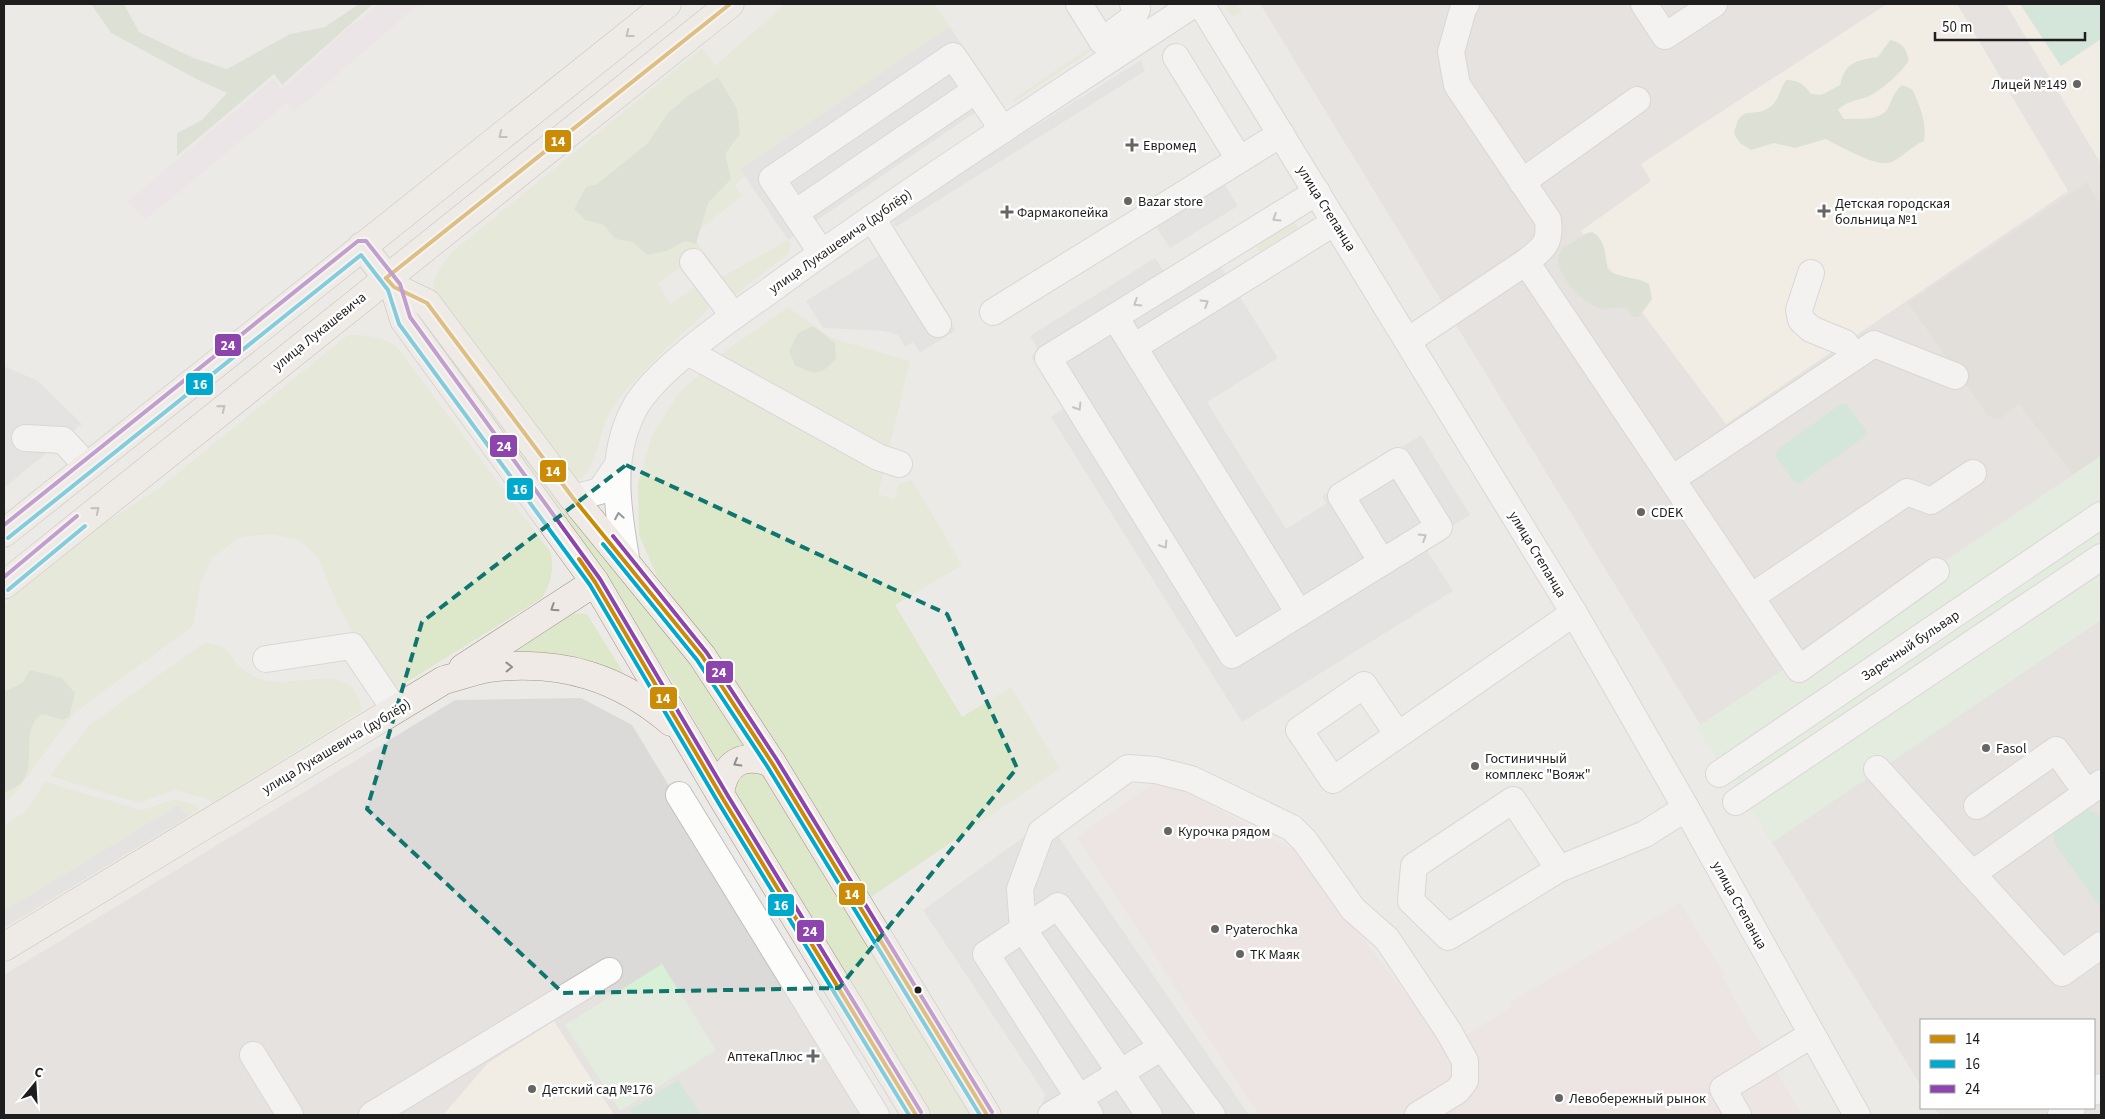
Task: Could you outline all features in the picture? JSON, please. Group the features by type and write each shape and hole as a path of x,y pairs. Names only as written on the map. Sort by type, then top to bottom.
{"main road":[{"path":"4,533 667,4"},
{"name":"улица Лукашевича","path":"4,585 390,282 730,4"},
{"path":"362,246 390,282 404,320 595,582 720,793 916,1115"},
{"path":"390,282 427,303 574,498 702,656 772,763 987,1115"},
{"path":"444,680 595,582"},
{"name":"улица Лукашевича (дублёр)","path":"4,947 444,680 495,667 556,668 598,678 645,701 685,734"},
{"path":"720,793 722,779 731,766 744,759 758,758 772,763"}],"street":[{"path":"1079,4 1102,41 1134,18 1138,9 1133,4"},
{"name":"улица Лукашевича (дублёр)","path":"627,564 617,504 617,466 622,434 635,407 657,381 688,352 734,316 822,252 1194,4"},
{"name":"улица Степанца","path":"1201,4 1409,340 1574,613 1686,808 1857,1115"},
{"path":"1409,340 1526,262 1544,247 1550,235 1548,220 1457,85 1451,52 1466,4"},
{"path":"1644,4 1665,36 1714,4"},
{"path":"822,252 772,179 953,56 1003,130"},
{"path":"1176,57 1240,159"},
{"path":"795,213 976,90"},
{"path":"1522,182 1637,100"},
{"path":"993,312 1281,134"},
{"path":"1317,192 1048,358 1232,655 1439,527 1398,461 1341,496 1382,562"},
{"path":"872,218 938,324"},
{"path":"1134,347 1336,222"},
{"path":"693,262 734,316"},
{"path":"1526,262 1799,669 1936,571"},
{"path":"1811,273 1799,310 1801,320 1811,329 1845,343 1854,357"},
{"path":"1115,317 1299,613"},
{"path":"1672,479 1874,344 1955,376"},
{"path":"688,352 878,457 899,464"},
{"path":"25,438 63,440 87,466"},
{"path":"574,498 600,491 617,466"},
{"path":"1751,597 1907,492 1931,501 1972,473"},
{"name":"Заречный бульвар","path":"1719,774 2101,515"},
{"path":"1736,802 2101,557"},
{"path":"1398,735 1574,613"},
{"path":"266,659 352,646 395,710"},
{"path":"1972,874 2094,788 2056,750 1977,806"},
{"path":"1149,1115 1023,929 1020,888 1041,832 1128,768 1155,770 1191,779 1292,828 1305,841 1353,910 1387,939 1465,1061 1465,1081 1457,1091 1418,1115"},
{"path":"1877,769 2062,973 2101,946"},
{"path":"679,795 876,1115"},
{"path":"1559,869 1513,800 1414,866 1411,901 1448,937 1559,869 1645,834 1686,808"},
{"path":"1085,1107 986,954 1058,906 1212,1115"},
{"path":"372,1115 609,971"},
{"path":"1738,1115 1723,1089 1811,1035"},
{"path":"1052,1115 1085,1107 1120,1073 1162,1047"},
{"path":"253,1054 290,1115"}],"highlighted area":[{"path":"626,465 947,614 1017,768 839,988 563,993 367,809 422,622"}],"shaded area":[{"path":"380,4 419,4 294,112 287,103 145,220 128,201 274,78 282,89 347,29"},
{"path":"1260,4 2101,4 2101,1115 1939,1115 1936,1109 2095,1109 2095,1019 1920,1019 1920,1084"},
{"name":"Детская городская больница №1","path":"1887,4 1957,4 2068,191 1726,424 1581,231 1651,181 1641,164"},
{"name":"Лицей №149","path":"2006,4 2101,4 2101,164"},
{"path":"950,27 998,97 788,240 740,169"},
{"path":"1141,60 1145,71 896,227 890,217"},
{"path":"2087,182 2101,205 2101,456 2073,475 2019,404 2000,419 1988,416 1908,303"},
{"path":"1224,183 1238,206 1170,248 1156,226"},
{"path":"901,242 956,330 920,353 913,342 905,347 898,335 884,331 823,328 806,301"},
{"path":"1207,244 1278,358 1207,402 1286,529 1326,504 1322,496 1421,435 1470,515 1423,544 1453,591 1242,722 1051,417 1063,409 1031,356 1039,351 1030,336 1155,258 1164,271"},
{"path":"4,366 38,381 82,424 4,488"},
{"path":"581,698 632,725 869,1115 4,1115 4,975 455,700"},
{"name":"Левобережный рынок","path":"1161,778 1294,850 1447,1047 1510,1008 1512,1001 1680,903 1725,975 1722,977 1802,1115 1259,1115 1077,837"},
{"path":"179,805 188,817 4,928 4,911"},
{"path":"1047,820 1249,1115 1039,1115 1045,1094 923,910"},
{"name":"Детский сад №176","path":"554,1021 614,1115 443,1115 488,1063"}],"green space":[{"path":"91,4 124,4 139,32 194,58 227,69 290,34 325,27 359,4 373,4 282,85 274,74 177,156 177,133 202,120 227,93 198,80 111,33"},
{"path":"785,4 934,4 950,27 740,169 745,176 735,185 741,196 692,236 722,277 788,240 791,246 788,254 730,299 686,263 658,283 670,305 694,288 704,298 708,310 659,356 624,393 609,415 593,462 588,471 581,479 572,478 433,300 433,286 437,274 451,253 702,48 715,66"},
{"path":"1225,4 1237,4 1242,12 1232,17"},
{"path":"2020,4 2101,4 2101,39 2061,66"},
{"path":"1124,29 1014,102 1012,100 1105,37"},
{"path":"1890,40 1901,44 1905,49 1909,60 1906,65 1878,91 1848,103 1838,110 1844,119 1874,117 1880,115 1888,108 1895,93 1902,85 1912,89 1924,121 1924,141 1897,159 1888,163 1874,162 1826,139 1795,148 1774,143 1751,150 1740,143 1734,134 1740,118 1744,114 1764,111 1773,104 1786,80 1800,83 1811,94 1821,95 1840,85 1845,71 1853,64 1864,59 1878,57"},
{"path":"718,77 737,109 740,134 725,154 731,179 708,203 696,244 685,241 667,251 647,255 633,242 615,239 604,225 585,220 574,209 586,187 597,184 648,143 667,114 689,95"},
{"path":"1293,219 1298,228 1260,252 1254,243"},
{"path":"1592,232 1597,235 1602,243 1608,270 1618,275 1649,284 1652,299 1639,317 1634,317 1625,308 1602,309 1587,302 1573,289 1562,273 1558,258 1563,247"},
{"path":"788,307 832,338 910,361 878,494 895,499 898,484 912,480 962,565 895,605 962,717 1011,687 1060,768 871,897 723,667 657,576 639,535 638,484 652,435 679,393 724,352"},
{"path":"415,309 691,661 768,777 975,1115 933,1115 737,796 672,681 597,565 410,313"},
{"path":"813,326 835,343 836,359 826,369 817,372 808,371 795,365 789,351 798,333"},
{"path":"348,335 373,337 396,346 551,553 551,577 542,598 394,690 373,670 337,604 318,557 299,540 271,534 240,537 213,557 201,581 193,626 73,714 13,796 4,802 4,604 81,538 158,489"},
{"path":"1841,404 1847,405 1866,430 1865,436 1800,483 1794,482 1775,456 1777,450"},
{"path":"2101,456 2101,620 1773,842 1696,728"},
{"path":"568,613 587,614 634,690 506,655"},
{"path":"205,642 226,649 238,665 258,678 273,681 335,679 347,684 356,694 362,711 211,803 207,799 175,790 138,803 50,776 88,726"},
{"path":"30,670 62,678 75,693 69,717 63,720 42,714 35,720 31,728 26,775 21,783 4,793 4,692 23,682"},
{"path":"45,782 142,810 175,799 195,805 199,810 188,817 179,806 4,911 4,826 26,811"},
{"path":"2085,809 2096,813 2101,819 2101,908 2054,842 2054,831"},
{"path":"662,964 716,1050 620,1111 565,1025"},
{"path":"678,1080 701,1115 633,1115 630,1110"}],"transit line":[{"name":"14","path":"386,278 730,4"},
{"name":"24","path":"4,525 358,241 366,241 400,284 410,317 600,579 728,796 921,1112"},
{"name":"16","path":"8,538 361,255 388,290 399,324 590,585 718,802 909,1115"},
{"name":"14","path":"386,278 394,287 427,303 573,498 702,656 772,763 987,1115"},
{"name":"24","path":"4,577 77,516"},
{"name":"16","path":"8,590 85,526"},
{"name":"24","path":"613,536 707,653 777,760 992,1112"},
{"name":"16","path":"603,544 697,660 767,766 980,1115"},
{"name":"14","path":"579,559 595,582 723,799 916,1115"}],"place":[{"name":"Лицей №149","path":"2077,84"},
{"name":"Евромед","path":"1132,145"},
{"name":"Bazar store","path":"1128,201"},
{"name":"Детская городская больница №1","path":"1824,211"},
{"name":"Фармакопейка","path":"1007,212"},
{"name":"CDEK","path":"1641,512"},
{"name":"Fasol","path":"1986,748"},
{"name":"Гостиничный комплекс \"Вояж\"","path":"1475,766"},
{"name":"Курочка рядом","path":"1168,831"},
{"name":"Pyaterochka","path":"1215,929"},
{"name":"ТК Маяк","path":"1240,954"},
{"name":"АптекаПлюс","path":"813,1056"},
{"name":"Детский сад №176","path":"532,1089"},
{"name":"Левобережный рынок","path":"1559,1098"}]}
